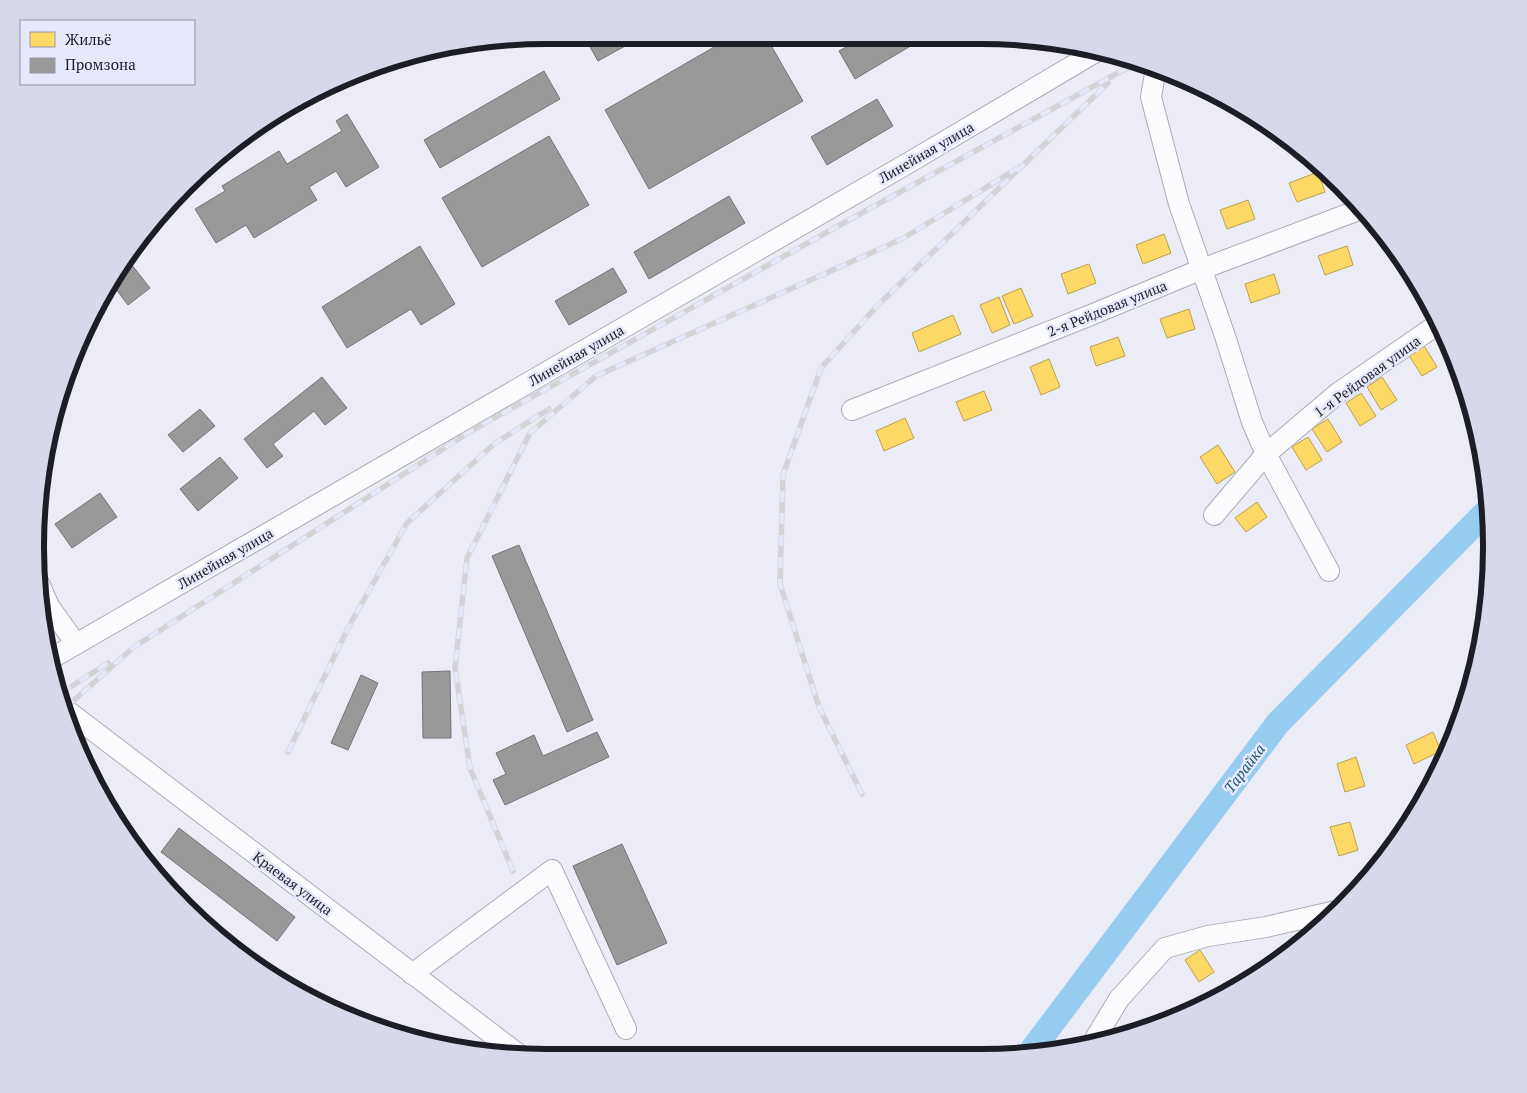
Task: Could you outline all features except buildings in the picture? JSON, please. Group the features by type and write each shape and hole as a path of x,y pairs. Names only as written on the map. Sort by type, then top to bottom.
{"street":[{"name":"Линейная улица","path":"56,656 910,162 1090,56"},
{"path":"1155,75 1150,97 1179,204 1252,422 1266,454 1329,571"},
{"name":"2-я Рейдовая улица","path":"852,410 1086,317 1202,268 1355,211"},
{"name":"1-я Рейдовая улица","path":"1214,515 1266,454 1338,393 1433,328"},
{"path":"47,601 76,644"},
{"name":"Краевая улица","path":"73,715 510,1048"},
{"path":"412,974 552,870 626,1029"},
{"path":"1097,1036 1119,999 1165,948 1208,936 1266,927 1323,914"}],"waterway":[{"name":"Тарайка","path":"1035,1046 1278,723 1482,516"}],"railway":[{"path":"69,704 134,647 471,431 856,216 1130,66"},
{"path":"862,794 819,707 780,584 783,475 821,368 877,306 1108,83"},
{"path":"513,871 470,768 455,668 467,558 530,433 596,376 902,239 1026,163"},
{"path":"288,752 348,628 407,523 494,444 549,409"},
{"path":"65,690 108,663"}]}
